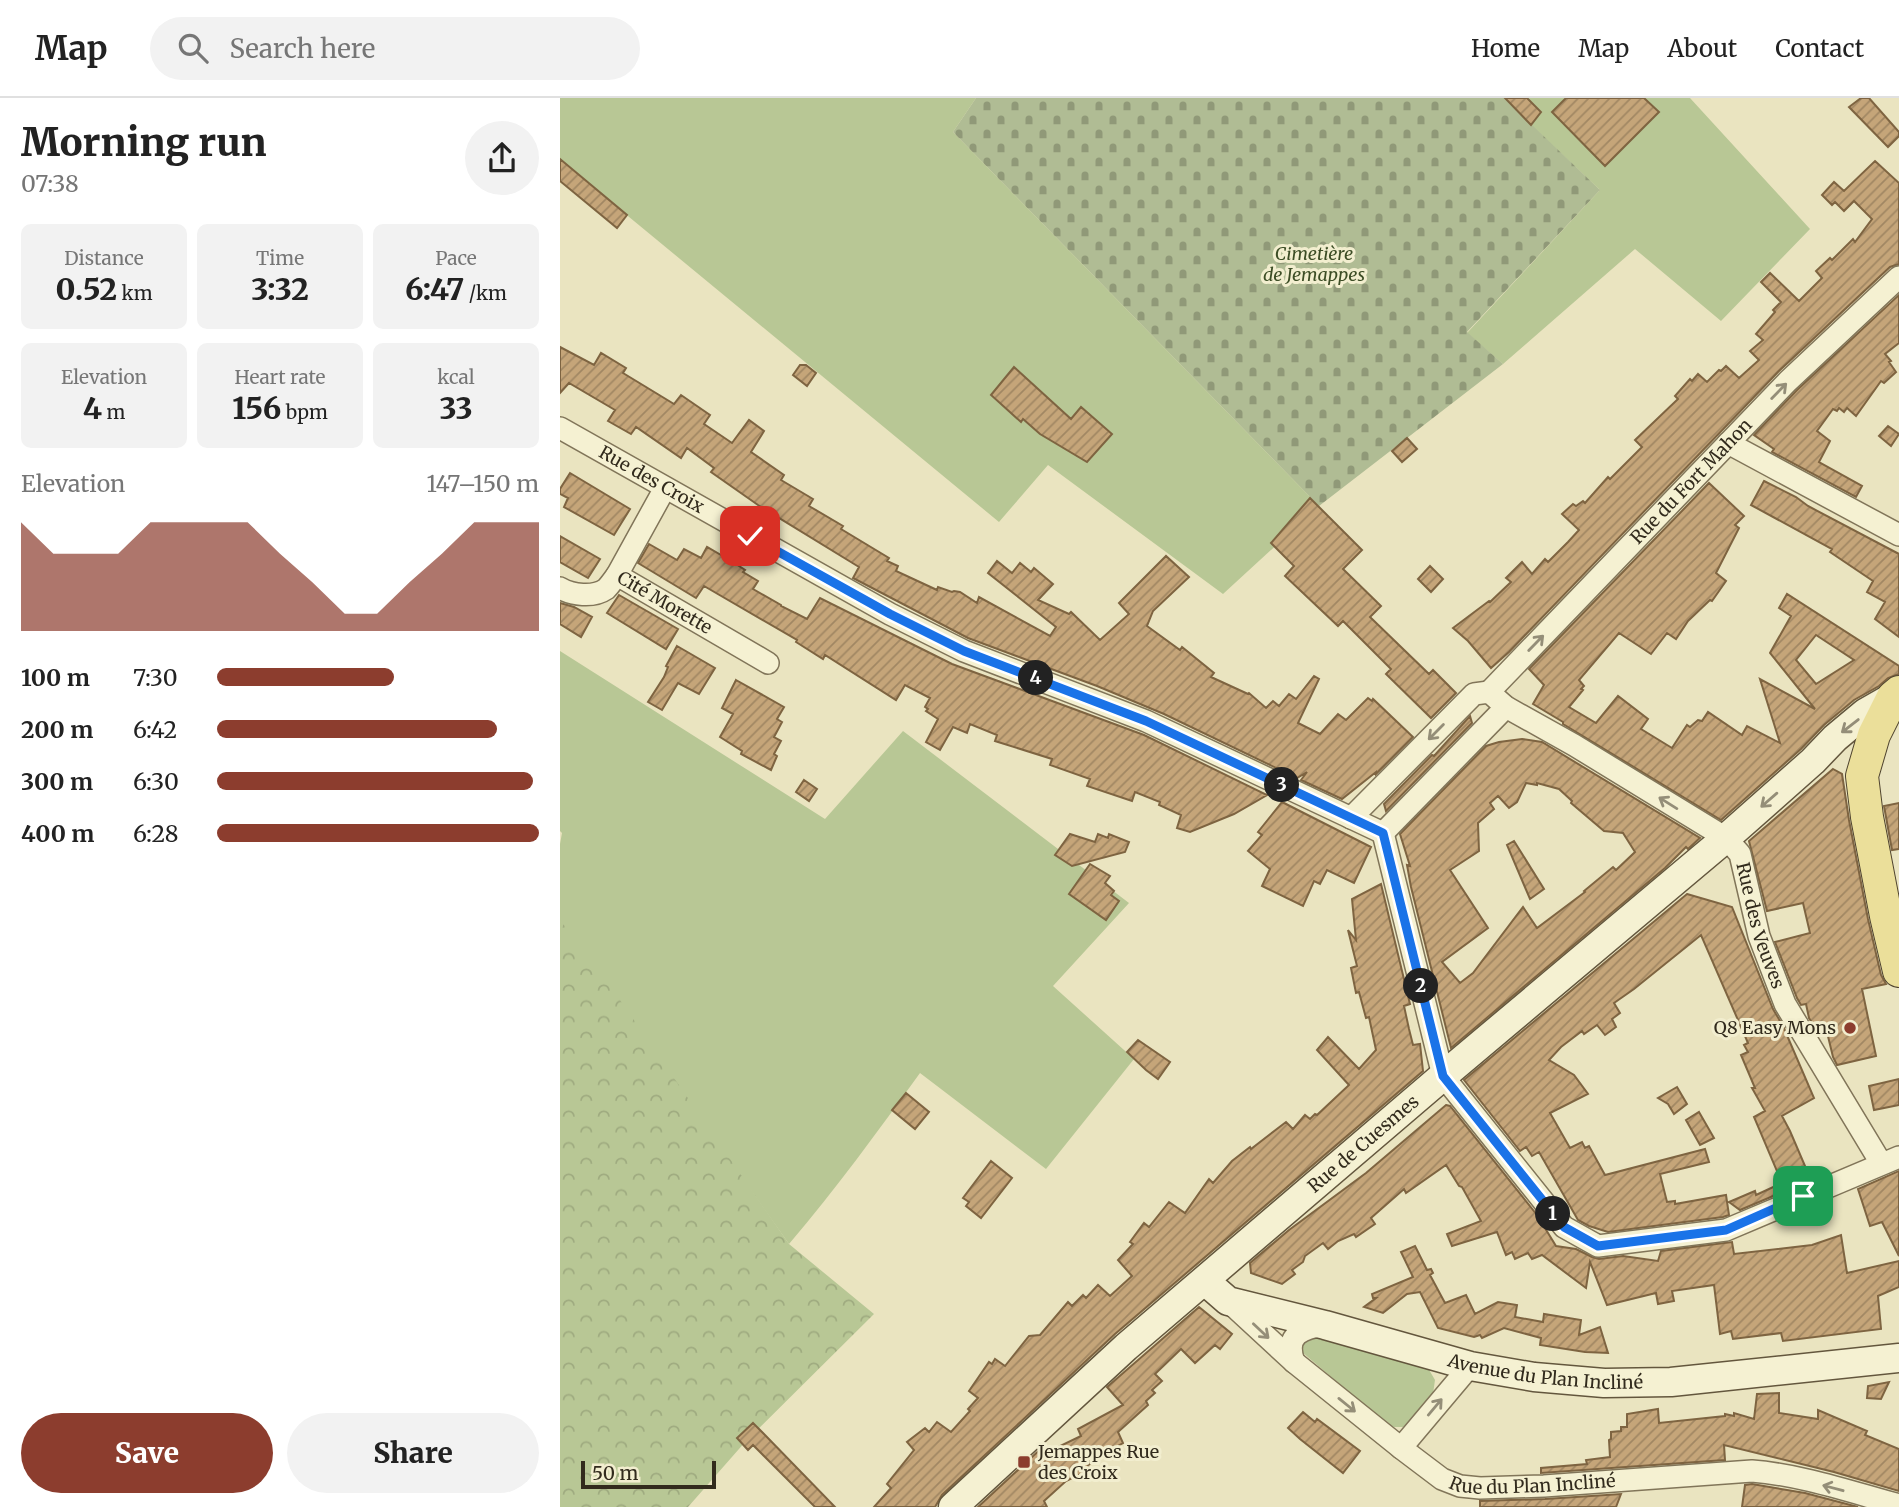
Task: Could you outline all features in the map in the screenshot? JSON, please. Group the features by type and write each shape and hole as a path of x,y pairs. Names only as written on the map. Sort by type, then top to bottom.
{"main road":[{"path":"1896,695 1874,735 1863,776 1867,817 1899,971"}],"street":[{"name":"Rue du Fort Mahon","path":"1351,818 1474,694 1489,692 1788,381 1899,278"},
{"name":"Rue des Croix","path":"560,428 890,614 952,645 1146,721 1383,833"},
{"path":"1728,443 1899,535"},
{"path":"617,575 665,488"},
{"name":"Cité Morette","path":"560,588 569,593 587,594 605,590 617,575 768,663"},
{"name":"Rue des Veuves","path":"1489,692 1506,707 1574,745 1726,838 1740,854 1759,936 1785,1003 1890,1160"},
{"name":"Rue de Cuesmes","path":"953,1507 1126,1348 1726,838 1835,738 1866,713 1896,695"},
{"path":"1506,707 1383,833 1443,1076 1564,1227 1598,1246 1726,1230 1890,1160"},
{"name":"Avenue du Plan Incliné","path":"1205,1281 1228,1301 1470,1366 1534,1377 1604,1383 1671,1382 1899,1358"},
{"name":"Rue du Plan Incliné","path":"1228,1301 1294,1362 1401,1448 1442,1479 1460,1486 1544,1486 1752,1471 1798,1478 1899,1505"},
{"path":"1294,1362 1290,1351 1298,1333 1306,1328 1325,1325"},
{"path":"1401,1448 1470,1366"}],"green space":[{"path":"560,98 976,98 953,132 1319,506 1223,594 1048,465 999,522 560,160"},
{"name":"Cimetière de Jemappes","path":"976,98 1521,98 1531,124 1600,190 1467,332 1503,364 1319,506 953,132"},
{"path":"1521,98 1690,98 1810,229 1721,321 1635,249 1503,364 1467,333 1600,190 1530,124"},
{"path":"560,651 825,819 903,731 1129,903 1053,986 1134,1059 1046,1169 920,1073 840,1181 789,1244 560,921"},
{"path":"560,920 611,987 789,1244 874,1314 746,1441 688,1507 560,1507"},
{"path":"1309,1337 1324,1338 1428,1368 1435,1380 1433,1394 1403,1427 1385,1423 1302,1352 1302,1345"}],"building":[{"path":"1505,98 1527,98 1541,112 1531,125"},
{"path":"1566,98 1644,98 1659,112 1605,166 1552,112"},
{"path":"1861,98 1869,98 1899,132 1899,136 1888,147 1849,107"},
{"path":"560,159 627,215 617,228 560,181"},
{"path":"1875,161 1899,183 1899,264 1890,267 1779,371 1491,668 1453,628 1490,602 1511,582 1506,578 1522,562 1532,574 1545,559 1548,562 1568,542 1579,530 1562,514 1573,504 1576,506 1583,501 1585,503 1608,477 1610,479 1642,447 1635,440 1678,399 1675,396 1690,379 1692,381 1698,374 1707,382 1726,366 1739,378 1759,360 1750,351 1763,340 1756,334 1781,302 1761,282 1770,273 1799,301 1822,278 1816,271 1830,258 1832,260 1853,239 1855,242 1872,219 1854,201 1844,211 1835,202 1832,205 1822,195 1834,182 1844,191"},
{"path":"1899,295 1899,343 1885,354 1896,372 1884,383 1881,381 1856,416 1847,408 1844,412 1839,408 1837,411 1833,409 1817,431 1830,441 1819,462 1862,486 1856,497 1772,452 1774,449 1754,435 1797,390"},
{"path":"560,347 594,365 601,353 626,368 623,373 674,404 681,395 710,415 704,424 732,443 749,420 764,431 751,452 784,475 781,480 813,499 809,506 889,558 887,561 898,566 896,571 937,590 938,587 960,592 977,603 979,597 1050,636 1056,627 988,573 997,561 1012,573 1020,563 1031,572 1034,568 1053,584 1038,600 1069,614 1071,612 1100,640 1129,614 1119,603 1166,556 1189,577 1153,611 1147,626 1180,650 1182,647 1214,673 1211,677 1249,693 1266,708 1273,701 1279,706 1289,694 1296,699 1314,676 1319,679 1298,723 1320,734 1338,714 1346,720 1368,698 1372,701 1373,699 1413,737 1376,774 1342,799 1301,780 1307,772 1297,778 1164,714 968,638 853,578 859,567 758,505 711,472 714,468 687,448 681,458 636,427 631,434 608,421 615,410 569,383 560,393"},
{"path":"800,365 806,365 816,373 807,386 793,375"},
{"path":"1014,367 1071,419 1081,407 1112,434 1087,462 1040,434 1023,419 1021,422 991,395"},
{"path":"1888,426 1899,434 1891,446 1879,436"},
{"path":"1407,438 1417,449 1402,462 1392,451"},
{"path":"570,473 630,509 614,535 564,507 568,498 560,494 560,489"},
{"path":"1764,481 1899,554 1899,637 1875,619 1885,602 1867,592 1873,581 1830,552 1832,549 1751,505"},
{"path":"1709,483 1744,516 1735,525 1739,528 1716,573 1726,581 1712,601 1688,621 1676,639 1667,633 1651,654 1619,633 1579,680 1584,686 1581,689 1583,690 1569,707 1596,723 1618,696 1648,719 1641,729 1672,748 1687,725 1690,727 1698,720 1702,721 1708,712 1742,735 1747,726 1780,743 1760,679 1815,709 1770,653 1791,616 1779,608 1787,594 1899,666 1899,674 1854,700 1721,820 1533,704 1544,685 1529,669","holes":["1816,635 1854,660 1816,684 1796,660"]},
{"path":"1310,498 1362,550 1343,569 1381,606 1370,617 1429,674 1433,670 1456,693 1431,718 1386,674 1391,669 1343,621 1338,626 1285,576 1294,566 1271,543"},
{"path":"560,536 600,559 588,578 560,562"},
{"path":"649,544 677,560 684,549 701,558 707,547 758,581 753,589 807,619 820,598 952,664 1144,735 1267,795 1234,814 1190,832 1177,828 1181,815 1159,805 1160,802 1135,792 1132,801 1087,786 1090,779 1050,765 1052,759 995,741 997,735 970,724 967,733 953,727 940,750 926,742 938,719 926,711 928,709 925,707 930,698 905,685 896,700 825,655 823,659 796,642 797,640 704,586 696,598 638,563"},
{"path":"1430,566 1443,579 1431,592 1418,579"},
{"path":"619,595 678,629 666,649 607,613"},
{"path":"560,603 592,617 581,637 560,624"},
{"path":"677,646 715,668 699,694 678,683 662,710 648,702 664,677 668,667 666,666"},
{"path":"736,680 784,707 777,719 782,722 774,737 781,741 774,754 777,756 771,770 741,754 742,751 720,737 733,714 722,708"},
{"path":"1470,716 1472,723 1386,811 1384,804 1432,755 1434,756"},
{"path":"1522,739 1542,742 1700,838 1688,849 1686,847 1665,868 1451,1048 1411,887 1407,865 1410,866 1400,834 1486,746","holes":["1526,783 1559,789 1604,831 1623,833 1635,852 1616,870 1613,867 1537,928 1523,907 1473,973 1460,983 1442,962 1488,928 1450,870 1479,851 1478,823 1494,809 1490,803 1498,796 1509,808 1517,802"]},
{"path":"1833,769 1842,774 1868,919 1881,975 1886,984 1862,989 1876,1056 1837,1065 1826,1028 1814,1026 1806,1004 1801,1005 1775,942 1810,933 1803,903 1767,911 1749,841"},
{"path":"804,780 817,789 809,801 796,792"},
{"path":"1282,802 1371,847 1354,883 1327,870 1320,884 1314,881 1303,906 1262,886 1270,869 1248,851 1262,835 1258,832"},
{"path":"1899,803 1899,849 1892,850 1884,806"},
{"path":"1070,834 1095,842 1098,834 1108,838 1109,834 1129,842 1125,852 1072,866 1055,855"},
{"path":"1514,841 1544,889 1530,899 1507,845"},
{"path":"1090,864 1110,876 1105,883 1114,891 1111,895 1119,901 1106,920 1069,894"},
{"path":"1381,884 1410,1004 1404,1006 1409,1029 1413,1045 1420,1044 1423,1071 1115,1334 942,1495 935,1507 874,1507 891,1488 887,1484 914,1450 907,1442 925,1428 929,1432 937,1422 951,1432 970,1411 968,1409 978,1398 969,1391 989,1362 992,1364 995,1359 1005,1366 1029,1336 1040,1335 1068,1302 1072,1306 1083,1295 1086,1298 1098,1285 1110,1296 1132,1276 1118,1260 1133,1244 1130,1242 1144,1223 1149,1227 1169,1202 1185,1213 1209,1179 1213,1183 1232,1161 1286,1122 1293,1129 1305,1115 1310,1119 1317,1115 1349,1085 1317,1050 1328,1037 1359,1069 1376,1050 1369,1017 1366,1018 1359,992 1356,993 1351,968 1357,966 1348,930 1356,940 1352,899"},
{"path":"1687,894 1732,907 1773,1009 1814,1098 1782,1116 1811,1180 1740,1210 1729,1202 1755,1191 1756,1195 1782,1183 1754,1117 1765,1111 1752,1088 1755,1088 1741,1055 1748,1052 1744,1045 1748,1043 1701,935 1614,1003 1620,1013 1612,1019 1616,1027 1605,1035 1597,1025 1584,1034 1582,1031 1549,1060 1574,1075 1588,1094 1550,1113 1570,1148 1582,1142 1585,1148 1589,1146 1605,1175 1705,1149 1709,1162 1660,1174 1667,1202 1675,1201 1675,1204 1726,1195 1729,1215 1608,1232 1578,1220 1539,1152 1532,1156 1526,1147 1520,1151 1464,1080"},
{"path":"1138,1040 1170,1062 1158,1079 1127,1052"},
{"path":"1899,1079 1899,1105 1874,1110 1869,1086"},
{"path":"1677,1087 1687,1104 1674,1114 1668,1104 1658,1098"},
{"path":"906,1093 929,1112 915,1129 892,1110"},
{"path":"1446,1105 1450,1106 1537,1215 1556,1246 1576,1249 1599,1259 1623,1256 1658,1261 1661,1251 1732,1242 1734,1254 1812,1245 1841,1235 1847,1273 1899,1261 1899,1287 1878,1296 1881,1329 1783,1341 1781,1333 1733,1339 1731,1331 1720,1334 1714,1285 1672,1291 1674,1301 1658,1304 1656,1293 1607,1305 1590,1262 1586,1288 1542,1255 1532,1259 1528,1253 1515,1259 1512,1252 1506,1255 1497,1232 1452,1246 1447,1234 1481,1221 1446,1165 1406,1193 1404,1189 1371,1218 1375,1224 1356,1237 1354,1234 1328,1249 1323,1243 1305,1256 1303,1262 1292,1270 1295,1274 1282,1284 1251,1273 1250,1263 1289,1230 1366,1173"},
{"path":"1699,1112 1714,1138 1700,1145 1686,1120"},
{"path":"991,1161 1012,1178 981,1218 966,1206 969,1202 963,1198"},
{"path":"1899,1171 1899,1256 1882,1222 1870,1226 1858,1189"},
{"path":"1415,1246 1427,1270 1431,1269 1433,1273 1430,1275 1445,1303 1466,1295 1475,1314 1498,1302 1517,1305 1515,1317 1543,1322 1544,1314 1581,1320 1579,1335 1600,1327 1608,1353 1540,1345 1541,1338 1504,1328 1482,1338 1480,1335 1474,1337 1438,1328 1420,1292 1407,1294 1383,1313 1364,1307 1376,1298 1373,1298 1372,1294 1413,1277 1401,1252"},
{"path":"1199,1307 1232,1334 1220,1349 1215,1345 1195,1363 1181,1349 1155,1374 1162,1381 1152,1390 1155,1393 1146,1401 1148,1405 1118,1432 1123,1443 1089,1462 1091,1469 1066,1481 1044,1501 1047,1507 978,1507 1045,1445 1048,1452 1081,1436 1078,1429 1123,1405 1107,1387"},
{"path":"1889,1382 1881,1399 1867,1398 1868,1386"},
{"path":"1779,1393 1779,1413 1818,1419 1818,1410 1867,1431 1865,1435 1899,1449 1899,1491 1724,1445 1725,1460 1541,1473 1541,1468 1587,1464 1586,1460 1610,1457 1611,1432 1627,1427 1627,1414 1658,1409 1659,1423 1725,1414 1734,1416 1734,1413 1754,1419 1757,1394"},
{"path":"1303,1412 1315,1422 1317,1419 1360,1451 1343,1473 1288,1428"},
{"path":"753,1423 835,1507 815,1507 753,1445 748,1450 737,1438"},
{"path":"1745,1485 1805,1493 1858,1507 1742,1507"},
{"path":"1621,1494 1616,1507 1480,1507 1480,1501"}],"place":[{"name":"Q8 Easy Mons","path":"1850,1028"},
{"name":"Jemappes Rue des Croix","path":"1024,1462"}],"route":[{"path":"750,536 890,614 964,651 1146,721 1383,833 1443,1076 1564,1227 1598,1246 1726,1230 1803,1196"}]}
